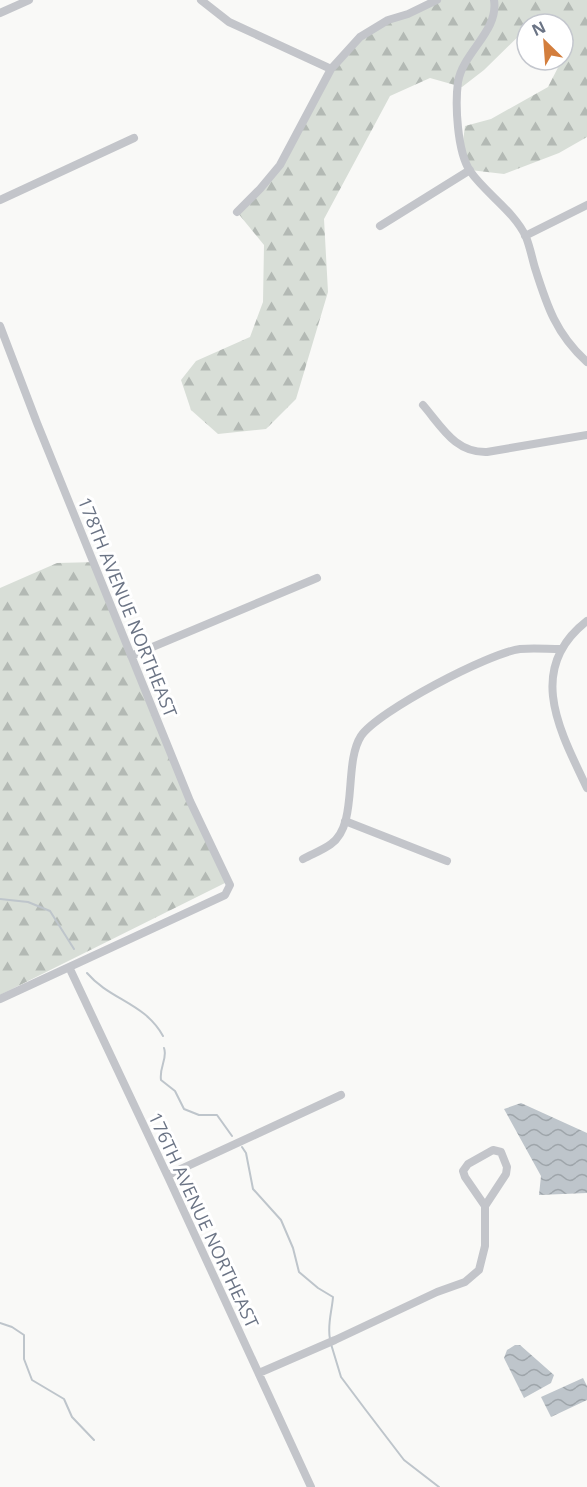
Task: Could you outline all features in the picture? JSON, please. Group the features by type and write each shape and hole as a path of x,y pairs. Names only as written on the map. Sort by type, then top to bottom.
{"street":[{"path":"0,13 29,0"},
{"path":"201,0 229,22 331,69"},
{"path":"237,212 280,165 331,69 360,37 388,20 408,14 437,0"},
{"path":"494,0 490,26 474,47 459,80 459,134 470,170 510,214 525,236 552,318 564,336 587,362"},
{"path":"0,200 134,138"},
{"path":"380,226 470,170"},
{"path":"525,236 587,205"},
{"name":"178TH AVENUE NORTHEAST","path":"0,326 190,801 229,881 230,888 225,896 69,968"},
{"path":"423,405 451,439 463,448 474,452 487,452 587,435"},
{"path":"131,656 316,578"},
{"path":"587,621 561,649 554,667 551,686 556,711 571,754 587,788"},
{"path":"303,859 332,844 345,821 354,752 362,735 380,719 440,682 494,656 519,650 561,649"},
{"path":"345,821 447,861"},
{"path":"0,999 69,968"},
{"name":"176TH AVENUE NORTHEAST","path":"69,968 168,1175 311,1487"},
{"path":"168,1175 341,1095"},
{"path":"259,1373 437,1292 465,1282 479,1270 485,1246 484,1206 465,1177 464,1171 468,1164 494,1150 501,1152 507,1167 507,1174 484,1206"}],"green space":[{"path":"437,0 587,0 587,137 559,153 504,174 470,170 462,149 465,126 491,119 548,87 556,72 575,72 575,12 515,12 515,40 484,70 462,87 430,78 390,96 324,219 328,292 296,399 266,429 218,434 191,410 181,380 196,361 250,337 263,302 264,245 237,212 280,165 331,69 360,37"},
{"path":"97,562 190,801 229,881 0,995 0,588 57,563"}],"water":[{"path":"521,1103 587,1133 587,1193 539,1195 541,1176 504,1109"},
{"path":"520,1345 554,1375 551,1383 524,1398 504,1358 507,1350"},
{"path":"583,1378 587,1386 587,1400 551,1417 541,1397"}],"waterway":[{"path":"0,899 28,902 50,911 74,949"},
{"path":"87,973 106,990 147,1016 163,1036"},
{"path":"164,1048 161,1080 175,1091 184,1109 199,1115 217,1115 232,1136"},
{"path":"242,1147 246,1153 253,1189 281,1220 293,1248 299,1272 333,1297 329,1323 330,1339"},
{"path":"0,1323 24,1335 24,1359 32,1380 64,1399 72,1417 94,1440"},
{"path":"331,1344 341,1377 365,1409 404,1460 439,1487"}]}
